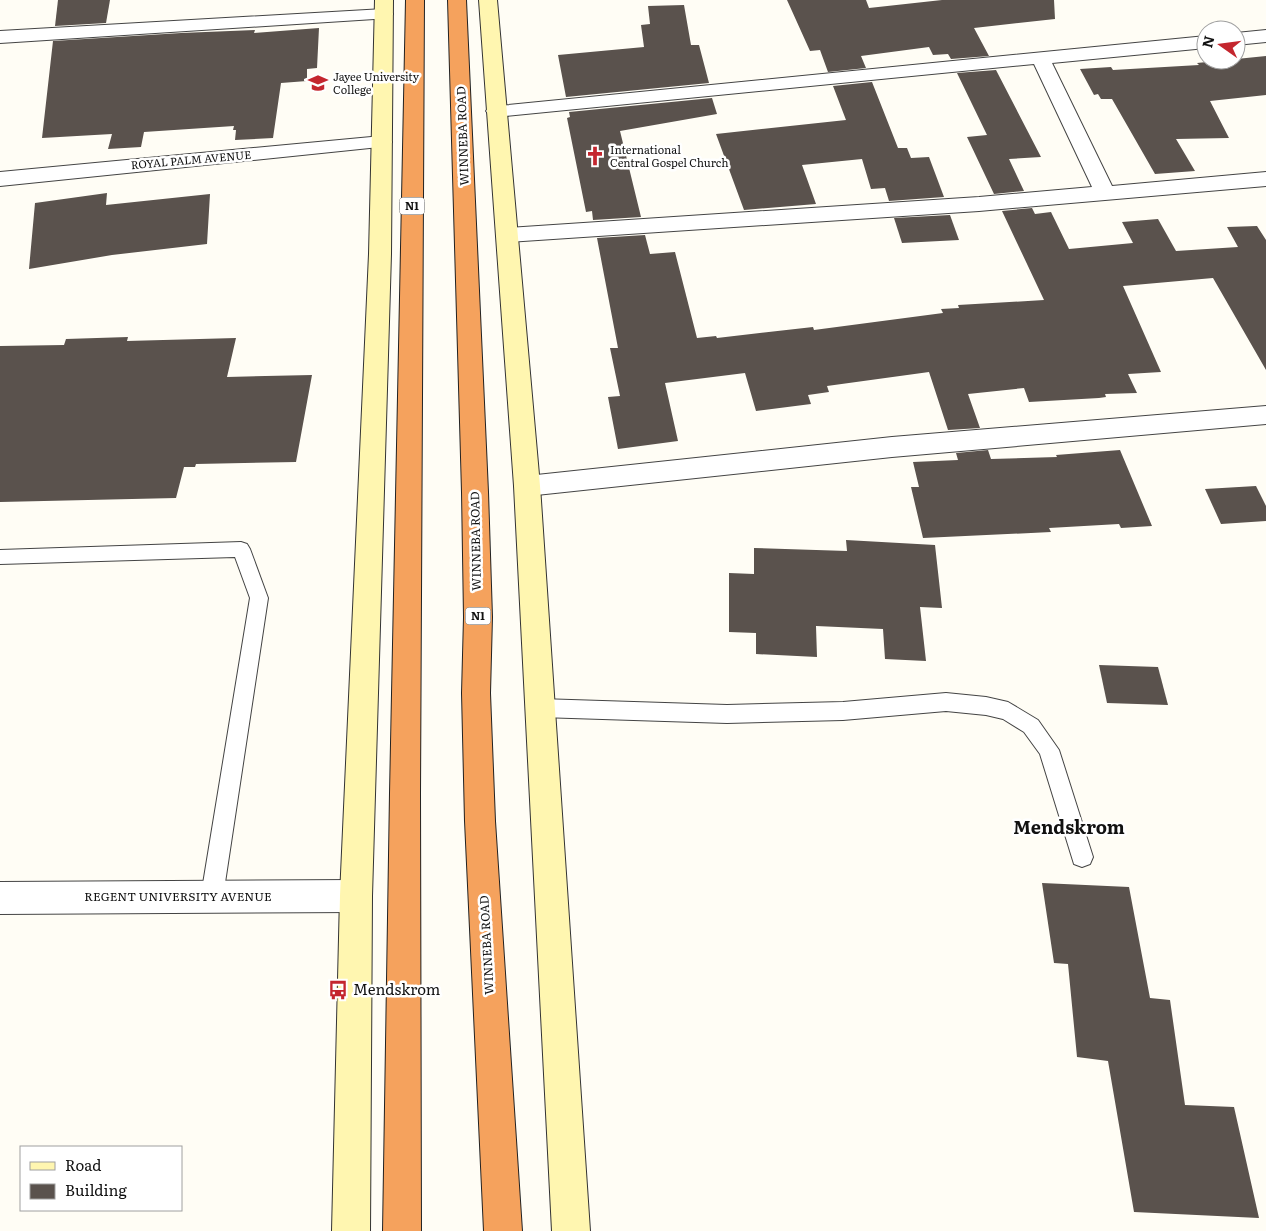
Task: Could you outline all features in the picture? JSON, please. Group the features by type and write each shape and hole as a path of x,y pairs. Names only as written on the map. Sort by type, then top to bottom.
{"highway":[{"name":"N1","path":"402,1231 405,794 415,0"},
{"name":"WINNEBA ROAD","path":"458,0 475,492 478,617 476,693 480,821 503,1231"}],"street":[{"path":"488,0 528,486 571,1231"},
{"path":"0,37 384,7 380,254 356,896 351,1231"},
{"path":"1246,38 1266,36"},
{"path":"496,111 1041,60 1196,43"},
{"path":"1041,60 1105,193"},
{"name":"ROYAL PALM AVENUE","path":"0,179 382,142"},
{"path":"507,235 979,204 1266,179"},
{"path":"528,486 892,447 1266,415"},
{"name":"REGENT UNIVERSITY AVENUE","path":"0,898 356,896"}],"lane":[{"path":"0,557 71,556 241,548 259,598 212,896"},
{"path":"540,708 728,714 843,711 946,702 986,706 1008,711 1030,726 1049,750 1082,857"}],"building":[{"path":"58,0 110,0 106,23 55,26"},
{"path":"787,0 866,0 869,8 942,0 1054,0 1055,19 974,28 989,56 951,59 948,54 933,55 929,47 861,56 866,68 828,72 820,50 810,51"},
{"path":"684,5 691,45 699,45 709,83 566,97 558,55 644,47 641,25 650,24 648,6"},
{"path":"319,28 317,68 307,69 307,81 281,83 273,138 235,140 236,130 233,130 234,126 144,132 141,147 108,149 112,134 42,138 53,41 255,30 254,33"},
{"path":"1266,56 1266,95 1210,101 1229,138 1176,139 1195,171 1155,174 1112,99 1101,99 1098,94 1094,95 1080,69 1111,67 1113,70 1196,65 1196,70 1246,70 1246,58"},
{"path":"996,70 1041,157 1009,159 1024,191 994,194 967,137 987,135 957,73"},
{"path":"872,82 898,148 907,148 911,158 929,157 944,197 889,201 885,188 871,189 862,159 802,165 816,204 744,210 716,134 846,120 833,86"},
{"path":"712,98 717,114 620,131 641,217 593,220 592,211 586,212 567,118 570,117 569,112"},
{"path":"107,193 106,205 210,194 207,244 112,255 29,269 35,203"},
{"path":"1032,208 1035,214 1051,212 1069,249 1133,243 1122,222 1158,219 1176,251 1238,247 1227,227 1257,226 1266,240 1266,370 1213,278 1123,286 1161,372 1128,374 1137,393 1105,394 1106,397 1099,398 1029,402 1024,388 968,394 980,428 948,430 929,372 827,386 829,392 808,395 811,404 756,411 745,373 665,383 678,441 618,449 608,397 620,396 610,348 618,348 597,238 645,235 650,254 675,252 697,338 716,336 717,338 813,327 814,330 943,313 941,309 959,308 958,305 1044,300 1002,211"},
{"path":"950,215 959,240 902,243 894,218"},
{"path":"128,337 127,341 236,338 227,377 312,375 296,462 196,464 195,467 184,467 176,498 0,502 0,346 64,345 66,339"},
{"path":"988,450 991,459 1057,457 1056,455 1120,450 1152,526 1121,528 1119,524 1049,528 1051,532 923,538 911,487 919,487 913,462 958,460 956,453"},
{"path":"1256,486 1266,506 1266,521 1221,524 1205,489"},
{"path":"846,540 935,545 942,608 920,607 926,661 885,659 883,629 816,626 817,657 756,654 756,633 729,632 729,573 754,574 754,548 847,551"},
{"path":"1099,665 1158,667 1168,705 1107,703"},
{"path":"1042,883 1129,887 1150,998 1170,1000 1185,1105 1234,1107 1259,1218 1134,1212 1108,1061 1077,1057 1068,964 1054,963"}],"place":[{"name":"Jayee University College","path":"318,83"},
{"name":"International Central Gospel Church","path":"595,156"},
{"name":"Mendskrom","path":"338,990"}],"district":[{"name":"Mendskrom","path":"1069,828"}]}
